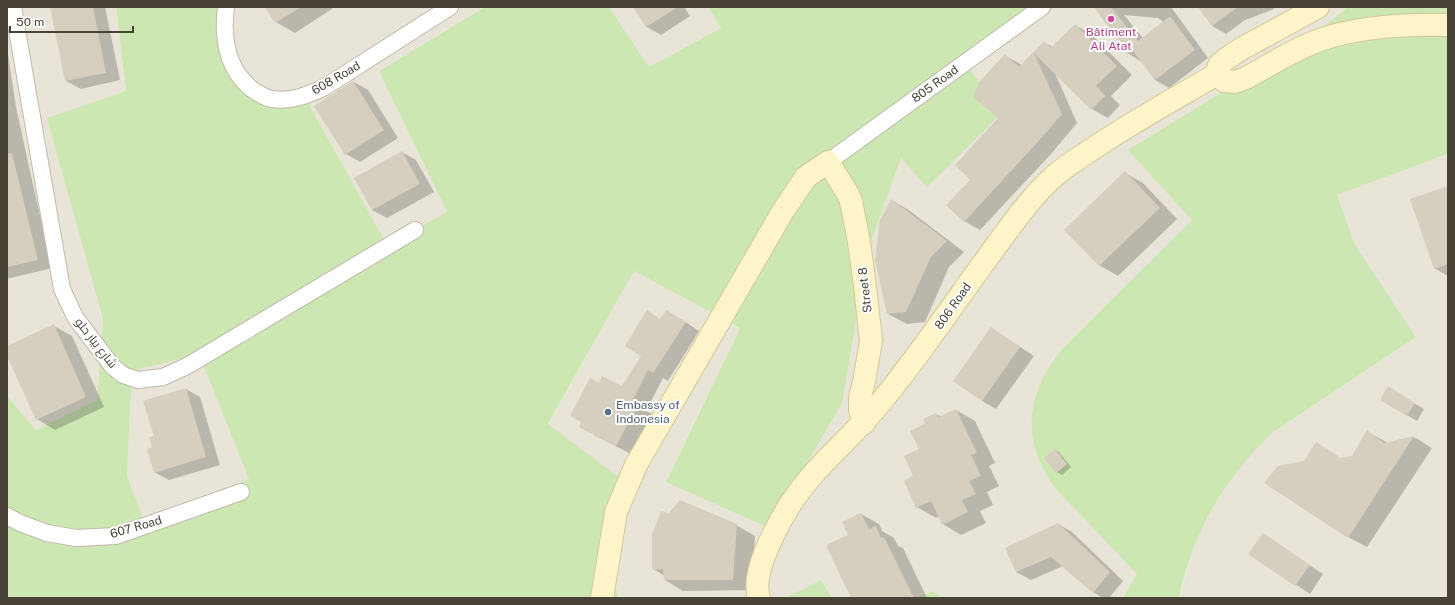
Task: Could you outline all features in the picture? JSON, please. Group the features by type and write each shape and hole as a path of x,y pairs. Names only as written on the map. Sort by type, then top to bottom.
{"street":[{"name":"شارع بيار حلو","path":"13,7 62,289 75,317 112,366 123,375 138,380 163,376 187,366 415,230"},
{"name":"608 Road","path":"226,7 224,25 229,58 233,67 243,83 257,93 270,99 283,100 303,97 325,87 450,7"},
{"name":"805 Road","path":"828,162 1042,7"},
{"path":"1318,7 1226,58 1219,65 1217,74 1224,81 1235,82 1246,78 1319,40 1340,34 1412,25 1448,25"},
{"name":"806 Road","path":"759,598 757,593 759,570 770,541 787,510 808,479 835,450 864,423 928,341 1024,209 1043,187 1077,159 1121,130 1217,74"},
{"name":"Street 8","path":"828,162 851,201 859,242 871,341 860,397 860,410 864,423"},
{"path":"602,598 616,512 636,466 783,211 806,177 828,162"},
{"name":"607 Road","path":"7,516 20,523 47,533 76,538 116,536 241,492"}],"shaded area":[{"path":"7,7 116,7 126,91 48,118 103,319 97,400 36,430 7,396"},
{"path":"225,7 485,7 379,71 447,212 387,246 302,92 277,93 242,79"},
{"path":"609,7 708,7 721,28 649,67"},
{"path":"1055,7 1348,7 1304,42 1192,220 1063,348 1053,360 1038,388 1032,418 1035,449 1040,463 1055,488 1138,574 1123,598 943,598 933,591 916,598 832,598 821,580 785,598 618,598 611,568 548,425 634,271 740,328 666,481 868,250 901,157 927,186 969,70"},
{"path":"1448,154 1448,598 1179,598 1190,557 1200,531 1225,487 1255,450 1272,433 1416,337 1355,245 1337,195"},
{"path":"199,353 250,479 144,522 127,475 132,370"}],"green space":[{"path":"116,7 225,7 242,79 277,93 302,92 387,245 447,212 379,71 485,7 609,7 649,67 721,28 708,7 1055,7 969,70 1005,110 927,187 901,158 868,250 842,403 804,468 765,526 666,482 740,328 634,271 548,424 632,487 611,568 618,598 7,598 7,396 36,430 97,400 103,319 47,118 126,91","holes":["199,354 249,479 144,521 127,475 132,371"]},
{"path":"1348,7 1448,8 1448,154 1337,195 1355,245 1416,337 1272,433 1255,451 1239,470 1212,508 1193,551 1179,598 1123,598 1137,574 1054,487 1039,459 1034,443 1032,426 1033,409 1037,393 1043,377 1052,362 1063,348 1192,220 1128,150 1304,42"},
{"path":"821,580 832,598 785,598"},
{"path":"933,591 943,598 916,598"}],"building":[{"path":"50,7 93,7 106,73 65,81"},
{"path":"265,7 301,7 275,23"},
{"path":"633,7 678,7 646,27"},
{"path":"1094,7 1111,7 1138,41 1170,16 1195,50 1155,80 1132,50 1128,55"},
{"path":"1198,7 1238,7 1212,26"},
{"path":"1075,24 1117,66 1096,86 1105,96 1091,110 1034,53 1062,114 964,222 946,205 970,180 955,165 998,118 973,97 980,81 1005,54 1019,67 1044,41 1051,48"},
{"path":"353,81 384,130 345,155 314,106"},
{"path":"402,151 420,184 372,210 354,178"},
{"path":"12,153 38,260 7,267 7,154"},
{"path":"1125,171 1160,208 1099,266 1064,230"},
{"path":"1448,186 1448,264 1434,269 1410,199"},
{"path":"891,199 947,241 931,257 906,312 887,314 875,260 880,220"},
{"path":"647,310 660,319 666,310 686,322 653,373 648,370 632,402 638,405 616,446 579,427 581,422 570,416 590,378 599,383 602,376 622,386 641,356 625,346"},
{"path":"54,324 86,397 36,420 7,356 7,346"},
{"path":"991,327 1020,347 982,401 953,381"},
{"path":"1388,386 1415,403 1407,416 1380,400"},
{"path":"186,388 206,457 154,473 147,449 152,447 149,437 154,436 143,401"},
{"path":"956,409 977,453 971,455 981,476 969,481 976,494 962,500 968,512 942,525 931,501 916,508 904,481 913,476 904,456 919,449 910,431 925,424 923,419 936,413 938,417"},
{"path":"1367,430 1384,443 1414,436 1348,538 1264,483 1278,466 1304,461 1316,442 1341,458 1352,456"},
{"path":"1055,449 1067,464 1056,473 1044,458"},
{"path":"680,500 737,524 733,580 664,580 663,569 652,570 652,535 661,511 669,513"},
{"path":"861,513 869,529 876,526 881,538 884,537 914,598 851,598 826,545 848,535 842,522"},
{"path":"1058,523 1110,572 1093,593 1051,557 1016,572 1005,548"},
{"path":"1263,533 1310,565 1295,586 1248,554"}],"place":[{"name":"Bâtiment Ali Atat","path":"1111,19"},
{"name":"Embassy of Indonesia","path":"608,412"}]}
